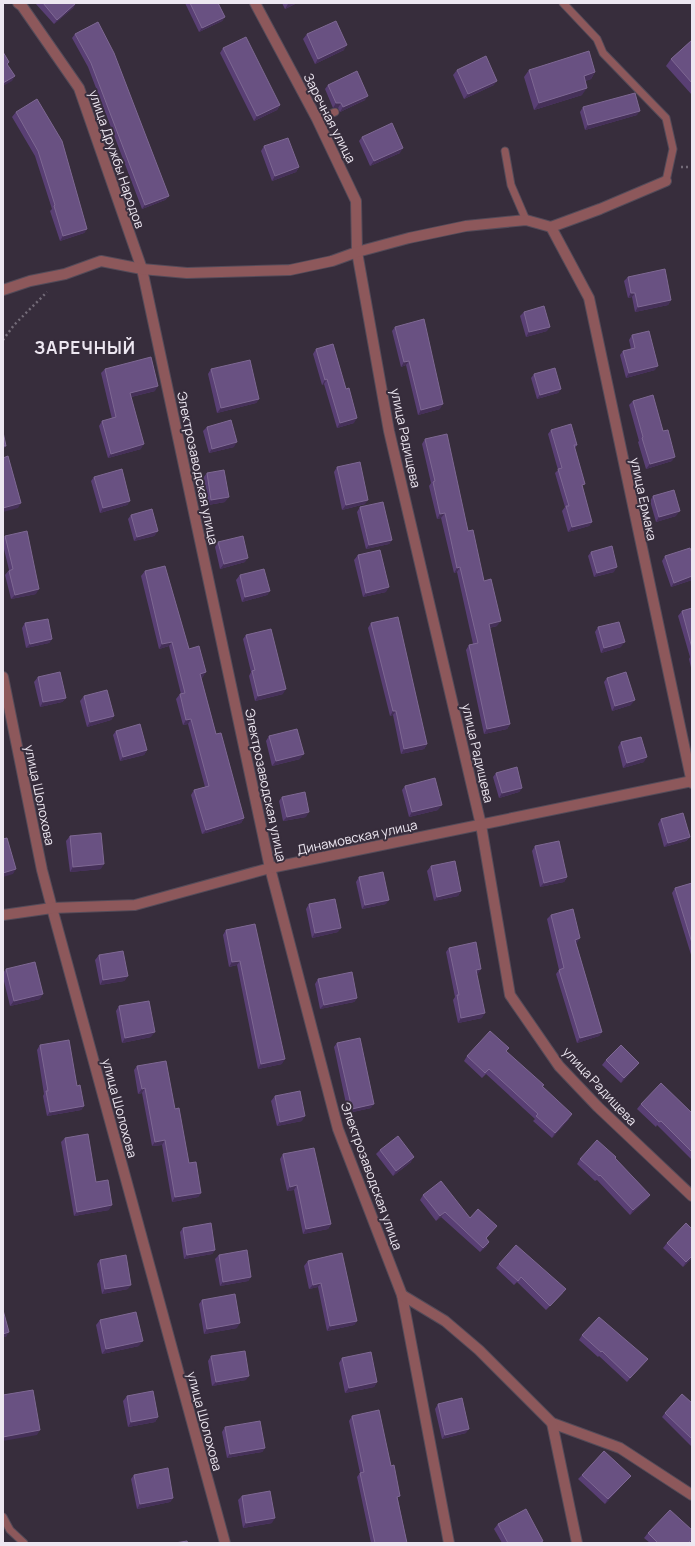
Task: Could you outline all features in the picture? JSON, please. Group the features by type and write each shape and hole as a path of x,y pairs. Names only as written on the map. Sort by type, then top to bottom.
{"street":[{"name":"улица Дружбы Народов","path":"18,3 22,6 79,88 142,269"},
{"name":"Заречная улица","path":"255,3 317,119 356,201 357,252"},
{"path":"3,290 30,281 65,274 101,261 142,269 187,273 290,270 332,261 357,252 410,238 466,226 526,220 551,227 600,209 666,181"},
{"name":"улица Ермака","path":"551,227 589,298 692,782"},
{"name":"улица Радищева","path":"357,252 390,431 481,825 510,995 559,1066 598,1107 692,1196"},
{"name":"Электрозаводская улица","path":"142,269 270,868 338,1128 402,1295 449,1543"},
{"name":"улица Шолохова","path":"3,677 42,870 225,1543"},
{"name":"Динамовская улица","path":"3,915 52,908 135,905 270,868 692,782"},
{"path":"402,1295 445,1322 479,1350 552,1423 620,1448 692,1494"},
{"path":"552,1423 577,1543"}],"lane":[{"path":"563,3 597,39 603,53 666,118 673,149 666,181"},
{"path":"317,119 335,112"},
{"path":"505,151 511,185 526,220"},
{"path":"3,1517 10,1530 24,1543"}],"path":[{"path":"3,340 14,325 65,274"}],"building":[{"path":"43,3 76,3 57,20"},
{"path":"190,3 218,3 225,17 202,28"},
{"path":"336,21 347,45 318,59 307,34"},
{"path":"98,22 114,53 169,196 145,205 91,63 75,34"},
{"path":"246,37 280,105 257,116 223,48"},
{"path":"692,40 692,83 671,59"},
{"path":"589,51 595,72 584,76 587,88 539,103 529,70"},
{"path":"3,52 9,62 7,64 15,76 3,83"},
{"path":"486,56 497,81 468,94 457,70"},
{"path":"357,71 368,96 343,107 341,103 336,103 328,85"},
{"path":"635,93 640,111 588,125 583,107"},
{"path":"37,99 62,141 87,229 63,236 38,151 16,112"},
{"path":"392,123 403,148 374,161 362,137"},
{"path":"288,138 299,167 275,176 264,146"},
{"path":"665,269 671,300 638,307 635,293 631,293 628,277"},
{"path":"544,306 550,327 529,332 524,312"},
{"path":"424,319 443,404 421,410 409,361 404,362 395,327"},
{"path":"649,331 658,366 629,373 623,351 635,348 632,335"},
{"path":"333,344 346,389 349,388 357,418 340,423 327,379 325,380 316,349"},
{"path":"151,357 158,386 130,393 144,444 111,454 102,421 116,417 105,369"},
{"path":"250,360 259,399 221,408 211,369"},
{"path":"555,368 561,389 540,395 534,374"},
{"path":"653,395 663,431 668,430 675,457 650,464 633,401"},
{"path":"231,420 237,442 212,449 207,427"},
{"path":"571,424 577,445 574,445 585,484 582,485 592,522 572,527 566,506 569,506 558,469 562,468 551,430"},
{"path":"3,432 6,446 3,446"},
{"path":"447,434 468,531 473,530 484,581 491,579 501,621 489,624 510,724 487,729 469,645 478,643 460,567 457,568 445,513 440,514 433,482 435,481 425,439"},
{"path":"8,456 21,503 3,508 3,458"},
{"path":"360,462 368,500 346,505 337,467"},
{"path":"122,469 130,501 103,508 94,477"},
{"path":"224,470 229,497 211,500 207,473"},
{"path":"674,490 680,511 659,517 653,496"},
{"path":"383,502 392,540 369,545 360,507"},
{"path":"152,509 158,531 137,537 131,515"},
{"path":"27,531 39,589 15,595 9,571 13,569 5,536"},
{"path":"243,536 248,558 224,564 218,542"},
{"path":"612,546 617,567 597,573 591,552"},
{"path":"690,548 692,553 692,576 674,583 665,556"},
{"path":"380,550 389,587 366,593 358,555"},
{"path":"165,566 189,649 199,646 206,672 200,674 216,734 221,733 244,818 206,830 194,790 209,786 191,719 186,720 180,694 185,693 172,642 162,644 145,571"},
{"path":"264,569 270,591 245,597 240,575"},
{"path":"692,608 692,648 682,611"},
{"path":"398,617 427,744 404,749 396,711 393,711 371,623"},
{"path":"48,619 52,639 30,644 25,623"},
{"path":"619,622 625,642 604,648 598,627"},
{"path":"271,629 286,689 258,696 252,671 255,670 246,635"},
{"path":"60,672 66,698 43,702 38,677"},
{"path":"626,672 635,700 615,706 607,678"},
{"path":"107,690 114,716 90,722 84,696"},
{"path":"140,724 147,750 123,757 116,731"},
{"path":"297,729 304,754 276,761 269,736"},
{"path":"641,737 647,757 627,763 621,742"},
{"path":"517,767 522,788 502,793 496,773"},
{"path":"435,778 442,805 412,812 405,786"},
{"path":"305,792 309,812 287,817 282,797"},
{"path":"683,813 690,837 668,843 661,819"},
{"path":"101,833 104,864 73,867 70,836"},
{"path":"7,838 16,869 3,873 3,839"},
{"path":"559,841 567,877 544,883 535,846"},
{"path":"455,861 461,891 437,897 431,866"},
{"path":"383,872 389,900 365,905 359,877"},
{"path":"692,883 692,943 675,888"},
{"path":"335,899 341,928 315,933 309,904"},
{"path":"573,909 580,938 575,940 602,1032 580,1038 559,970 564,968 551,915"},
{"path":"255,924 285,1059 261,1064 240,961 232,962 226,930"},
{"path":"476,942 481,969 476,970 485,1013 461,1018 457,995 459,995 449,948"},
{"path":"123,951 128,976 103,980 99,955"},
{"path":"35,962 43,994 14,1001 6,969"},
{"path":"352,972 357,998 324,1005 318,979"},
{"path":"149,1001 155,1032 125,1038 119,1006"},
{"path":"490,1031 509,1048 506,1051 544,1085 542,1086 572,1114 555,1133 536,1116 538,1114 489,1069 485,1073 467,1056"},
{"path":"360,1038 374,1104 352,1109 337,1043"},
{"path":"69,1040 77,1086 80,1085 84,1106 50,1112 40,1045"},
{"path":"621,1045 639,1063 624,1078 606,1060"},
{"path":"166,1061 175,1109 179,1108 189,1163 196,1162 201,1193 175,1197 165,1140 155,1142 145,1088 142,1089 137,1066"},
{"path":"661,1083 692,1113 692,1152 661,1121 659,1122 641,1104"},
{"path":"300,1091 305,1116 280,1122 275,1096"},
{"path":"88,1134 96,1182 108,1180 112,1205 77,1212 65,1138"},
{"path":"398,1136 414,1157 396,1171 380,1150"},
{"path":"597,1140 616,1157 615,1158 650,1195 633,1210 600,1175 599,1176 580,1159"},
{"path":"314,1148 331,1224 306,1229 297,1185 290,1187 283,1154"},
{"path":"441,1181 470,1218 478,1209 497,1226 486,1238 489,1242 483,1248 445,1212 440,1216 423,1195"},
{"path":"211,1223 215,1250 187,1255 183,1228"},
{"path":"686,1223 692,1229 692,1256 686,1262 667,1243"},
{"path":"516,1245 566,1289 550,1306 521,1277 518,1281 499,1264"},
{"path":"247,1250 251,1277 223,1282 219,1255"},
{"path":"342,1253 357,1321 330,1326 321,1283 313,1285 308,1261"},
{"path":"126,1255 131,1285 105,1289 100,1260"},
{"path":"235,1294 240,1323 207,1329 202,1300"},
{"path":"3,1310 9,1332 3,1334"},
{"path":"136,1312 143,1341 106,1349 100,1320"},
{"path":"599,1317 648,1359 630,1378 602,1351 601,1352 582,1335"},
{"path":"245,1351 249,1376 216,1382 211,1356"},
{"path":"371,1352 377,1382 349,1388 342,1358"},
{"path":"33,1390 40,1430 3,1437 3,1395"},
{"path":"153,1391 158,1417 131,1422 127,1396"},
{"path":"682,1394 692,1403 692,1439 665,1413"},
{"path":"462,1398 469,1429 445,1435 438,1404"},
{"path":"379,1410 391,1466 394,1465 400,1496 397,1497 407,1543 375,1543 360,1473 364,1472 352,1416"},
{"path":"260,1421 265,1448 230,1454 225,1427"},
{"path":"604,1451 631,1476 608,1499 582,1475"},
{"path":"168,1468 173,1498 140,1504 134,1475"},
{"path":"270,1491 275,1518 246,1523 242,1496"},
{"path":"526,1509 543,1541 539,1543 508,1543 498,1524"},
{"path":"670,1510 692,1530 692,1539 688,1543 658,1543 648,1533"},
{"path":"187,1541 188,1543 175,1543"}],"district":[{"name":"ЗАРЕЧНЫЙ","path":"85,348"}]}
